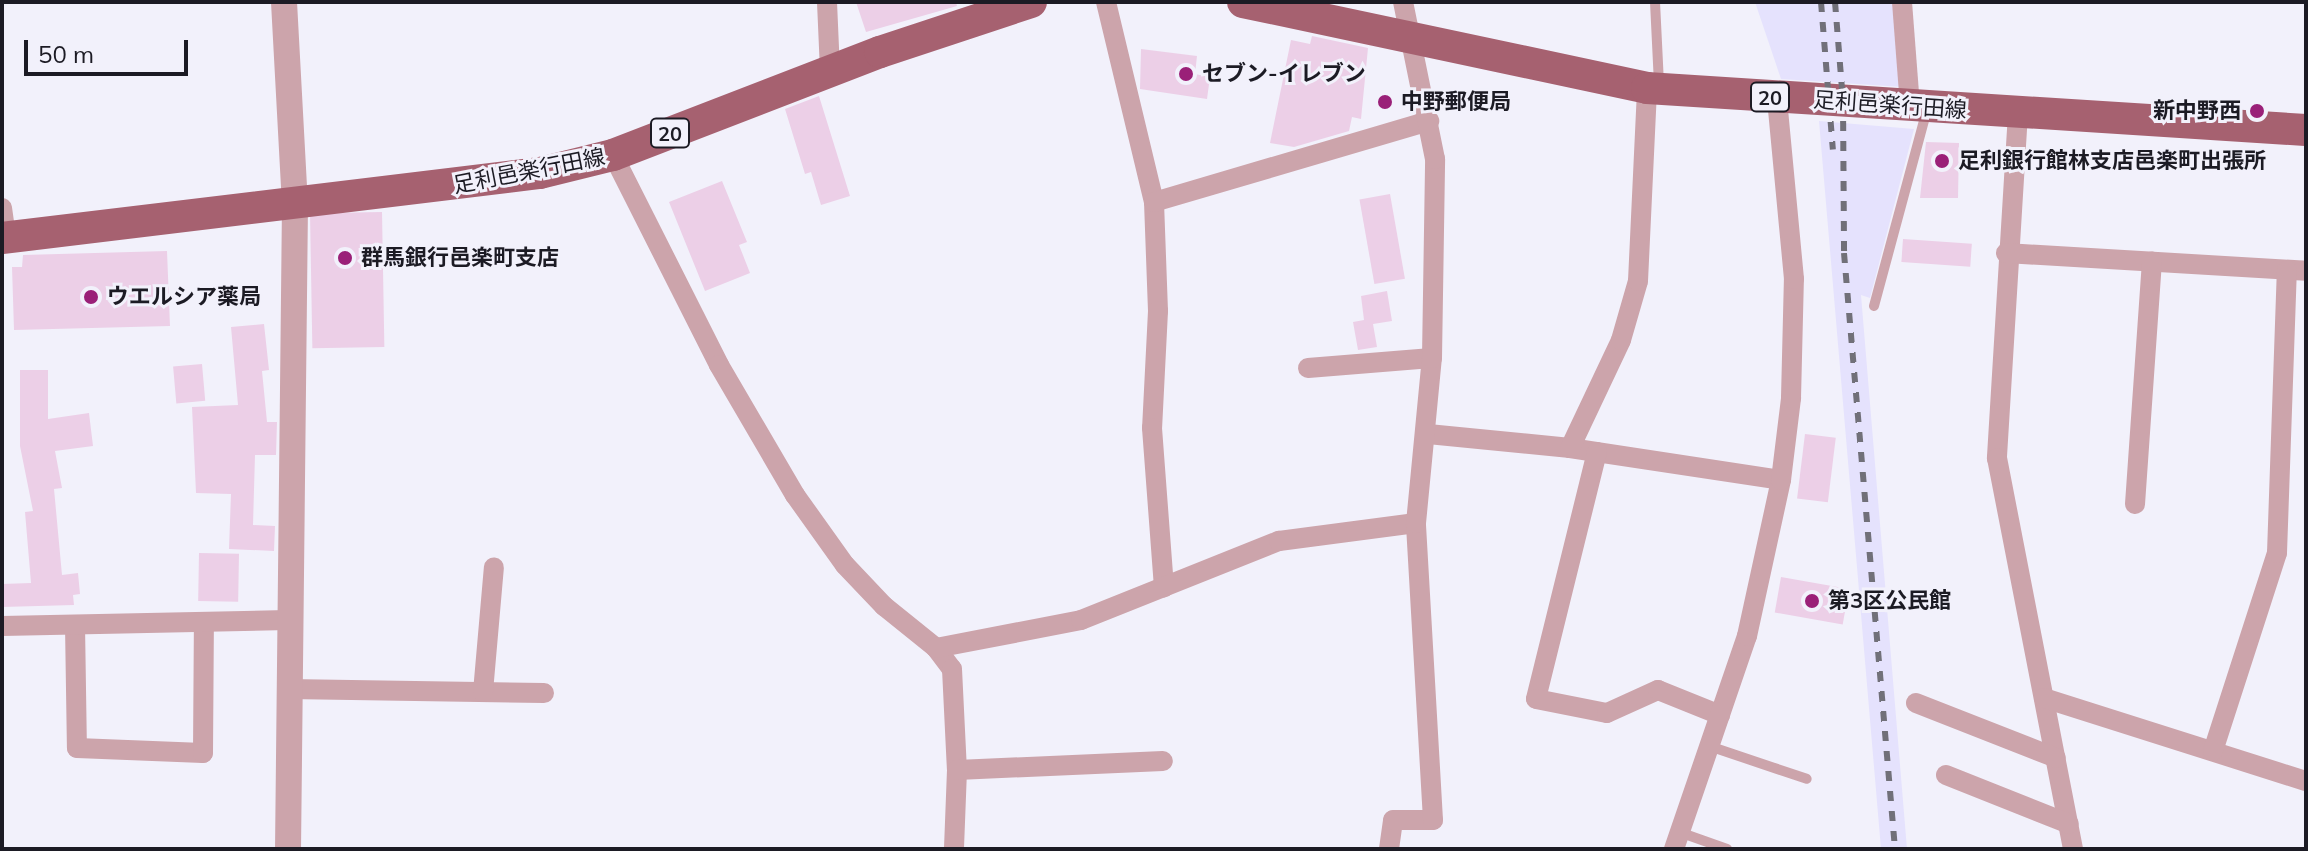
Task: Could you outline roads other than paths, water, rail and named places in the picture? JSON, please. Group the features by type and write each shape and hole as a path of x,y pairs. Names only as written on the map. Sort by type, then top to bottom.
{"main road":[{"name":"足利邑楽行田線","path":"3,227 295,204 475,184 613,155 990,7 1031,2"},
{"name":"足利邑楽行田線","path":"1243,2 1653,88 2306,130"}],"street":[{"path":"284,2 295,204 288,620 288,849"},
{"path":"827,2 830,70"},
{"path":"1106,2 1154,202 1158,311 1152,428 1164,588"},
{"path":"1389,849 1393,820 1433,820 1416,523 1428,434 1432,358 1435,159 1403,2"},
{"path":"1902,2 1919,107"},
{"path":"1570,448 1621,340 1638,281 1653,88"},
{"path":"1677,841 1759,591 1781,480 1791,398 1794,279 1777,98"},
{"path":"2018,113 2006,253 1997,458 2073,849"},
{"path":"1154,202 1429,121"},
{"path":"613,155 719,365 795,495 845,565 884,606 936,648 952,669 957,770 954,849"},
{"path":"2006,253 2296,270 2277,553 2213,751"},
{"path":"2135,504 2152,262"},
{"path":"1308,368 1432,358"},
{"path":"1428,434 1570,448 1781,480"},
{"path":"1597,452 1536,699 1607,713 1658,690 1720,715"},
{"path":"936,648 1081,620 1279,541 1416,523"},
{"path":"483,692 494,567"},
{"path":"2,626 288,620"},
{"path":"75,625 77,748 203,753 204,622"},
{"path":"288,689 544,693"},
{"path":"2044,698 2306,781"},
{"path":"1916,703 2056,758"},
{"path":"957,770 1163,761"},
{"path":"1946,775 2069,824"}],"lane":[{"path":"1653,88 1655,2"},
{"path":"1874,306 1919,107"},
{"path":"1709,746 1807,779"},
{"path":"1677,841 1727,849"}],"railway":[{"path":"1821,2 1833,150"},
{"path":"1835,2 1843,101 1844,253 1895,849"}],"place":[{"name":"セブン-イレブン","path":"1186,74"},
{"name":"中野郵便局","path":"1385,102"},
{"name":"新中野西","path":"2257,111"},
{"name":"足利銀行館林支店邑楽町出張所","path":"1942,161"},
{"name":"群馬銀行邑楽町支店","path":"345,258"},
{"name":"ウエルシア薬局","path":"91,297"},
{"name":"第3区公民館","path":"1812,601"}]}
